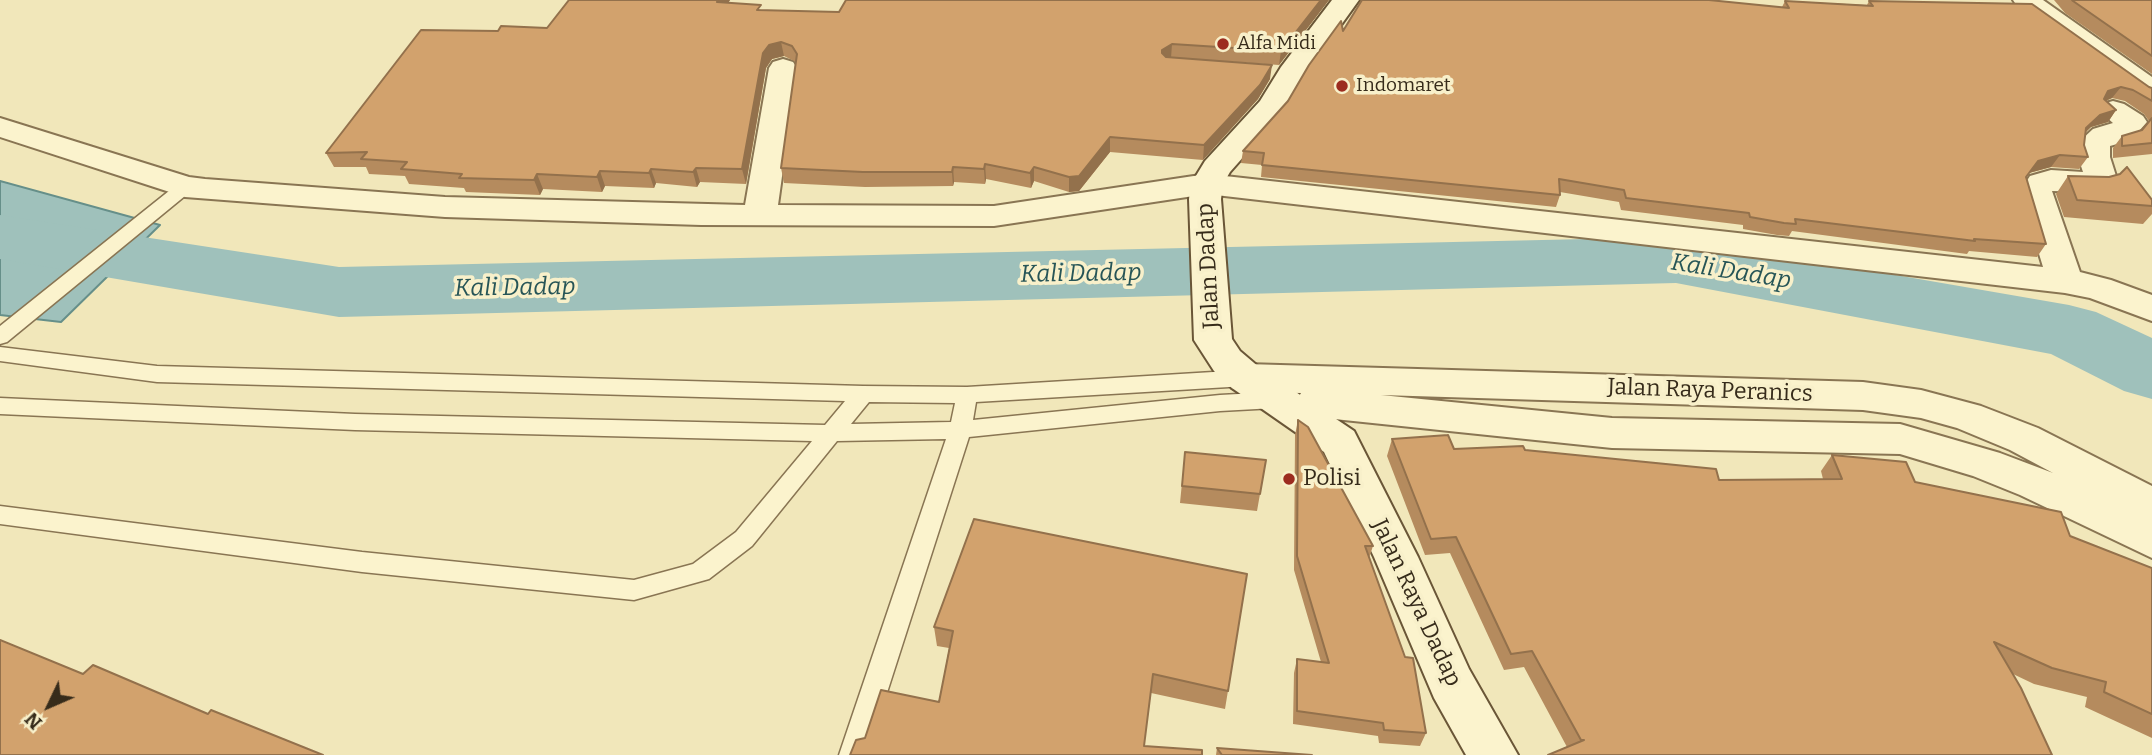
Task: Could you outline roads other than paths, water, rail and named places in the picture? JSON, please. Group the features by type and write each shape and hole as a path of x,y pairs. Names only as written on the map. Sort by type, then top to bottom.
{"street":[{"path":"1206,191 1216,169 1273,105 1284,72 1346,0"},
{"path":"2026,0 2152,91"},
{"path":"760,215 783,68"},
{"path":"2065,281 2036,191 2041,183 2051,180 2095,182 2100,176 2094,157 2095,142 2104,136 2120,133 2132,122 2113,110"},
{"path":"0,127 178,193 445,207 760,215 994,216 1206,191 2065,281 2098,288 2152,309"},
{"name":"Jalan Dadap","path":"1206,191 1213,341 1227,360 1261,389"},
{"name":"Jalan Raya Peranics","path":"1261,389 1516,384 1850,396 1921,404 1968,416 2024,439 2152,506"},
{"name":"Jalan Raya Peranics","path":"1261,389 1612,433 1900,439 1985,464 2035,483 2152,540"},
{"name":"Jalan Raya Dadap","path":"1261,389 1326,430 1340,442 1396,557 1451,682 1493,755"}],"lane":[{"path":"1,341 178,193"},
{"path":"1,341 157,374 863,394 967,395 1261,389"},
{"path":"0,406 355,422 830,433 960,430 1208,404 1261,389"},
{"path":"0,515 362,562 634,590 700,572 744,539 863,394"},
{"path":"853,755 960,430 967,395"}],"water":[{"path":"0,181 160,225 61,322 0,315"}],"waterway":[{"name":"Kali Dadap","path":"0,237 339,292 1676,260 2069,331 2152,371"}],"place":[{"name":"Alfa Midi","path":"1223,44"},
{"name":"Indomaret","path":"1342,86"},
{"name":"Polisi","path":"1289,479"}]}
